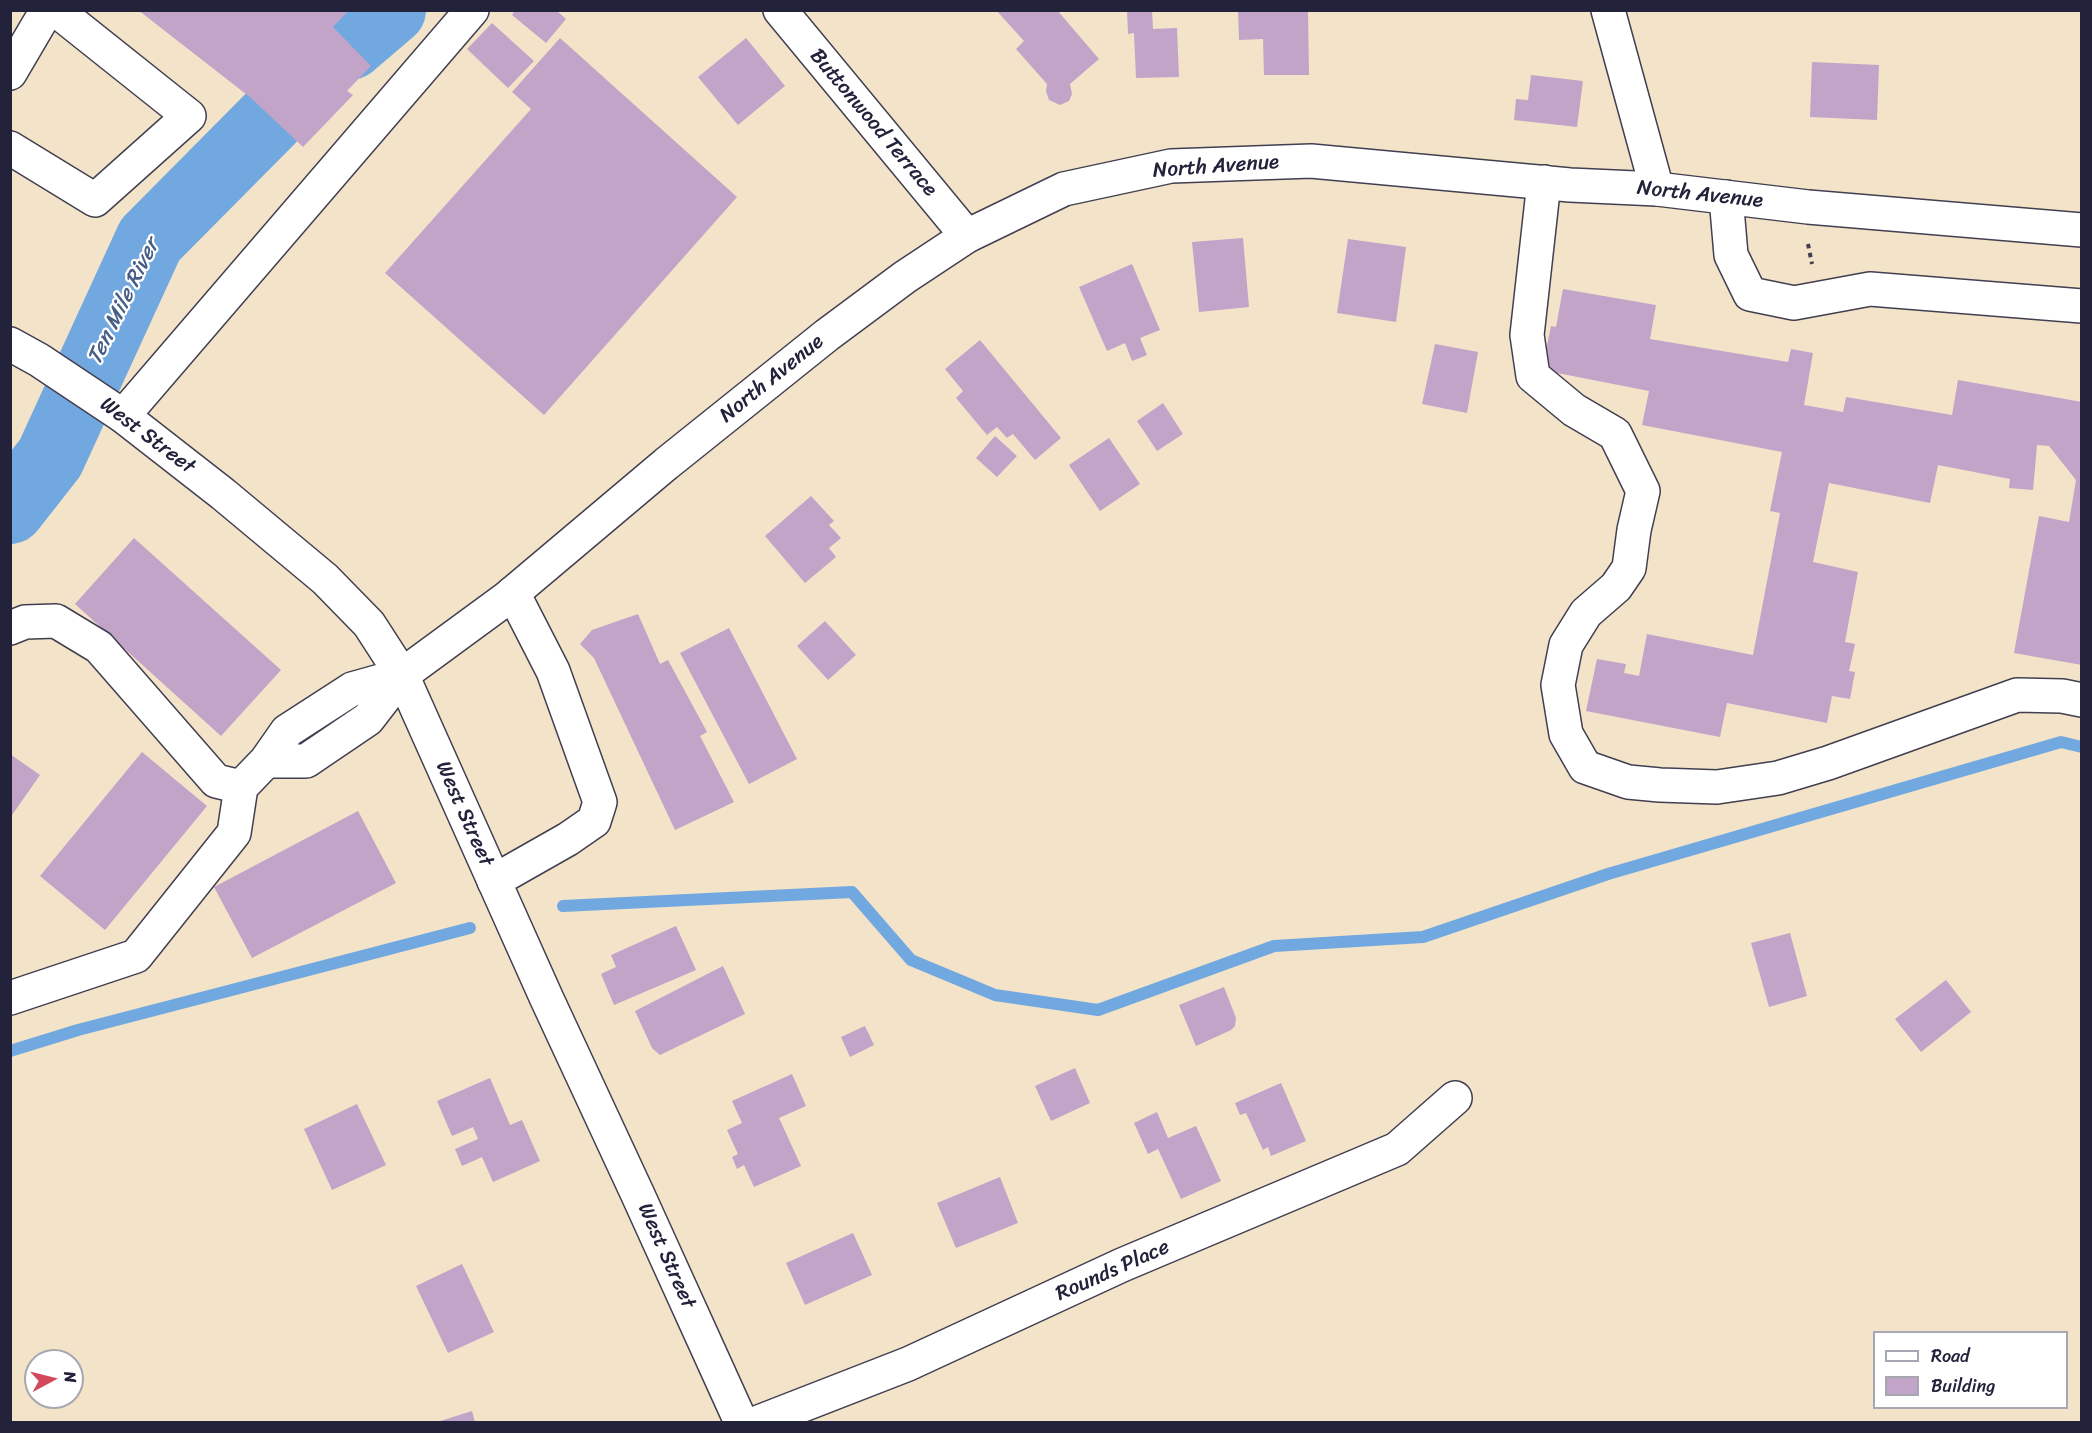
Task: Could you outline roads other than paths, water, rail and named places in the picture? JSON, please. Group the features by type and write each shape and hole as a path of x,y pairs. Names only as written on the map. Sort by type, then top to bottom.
{"main road":[{"path":"10,73 47,10"},
{"path":"10,148 95,200 189,116 56,10"},
{"path":"123,416 472,10"},
{"name":"Buttonwood Terrace","path":"780,10 967,236"},
{"path":"1608,10 1657,189"},
{"name":"North Avenue","path":"402,675 513,593 666,464 827,335 905,277 967,236 1064,189 1171,166 1311,160 1544,182 1657,189 1808,207 2082,230"},
{"path":"1544,182 1527,335 1533,376 1574,410 1615,434 1643,491 1634,530 1629,568 1616,587 1586,613 1566,645 1558,684 1566,734 1585,767 1628,782 1717,787 1778,778 1828,763 2017,694 2062,696 2082,700"},
{"path":"1726,197 1731,255 1750,294 1794,303 1870,289 2082,306"},
{"name":"West Street","path":"10,344 39,360 123,416 223,494 325,579 369,624 402,675 741,1422"},
{"path":"494,881 568,839 594,821 600,802 553,671 513,593"},
{"path":"10,628 25,622 56,621 99,647 216,781 241,787"},
{"path":"10,998 136,956 234,833 241,787 266,761 287,731 352,689 402,675"},
{"name":"Rounds Place","path":"759,1422 908,1364 1122,1265 1397,1149 1455,1098"}],"waterway":[{"name":"Ten Mile River","path":"350,45 391,10"},
{"name":"Ten Mile River","path":"10,509 50,458 150,240 271,118"},
{"path":"563,906 852,892 911,960 995,995 1098,1010 1274,946 1423,937 1608,874 2061,742 2082,747"},
{"path":"10,1051 78,1030 470,928"}]}
